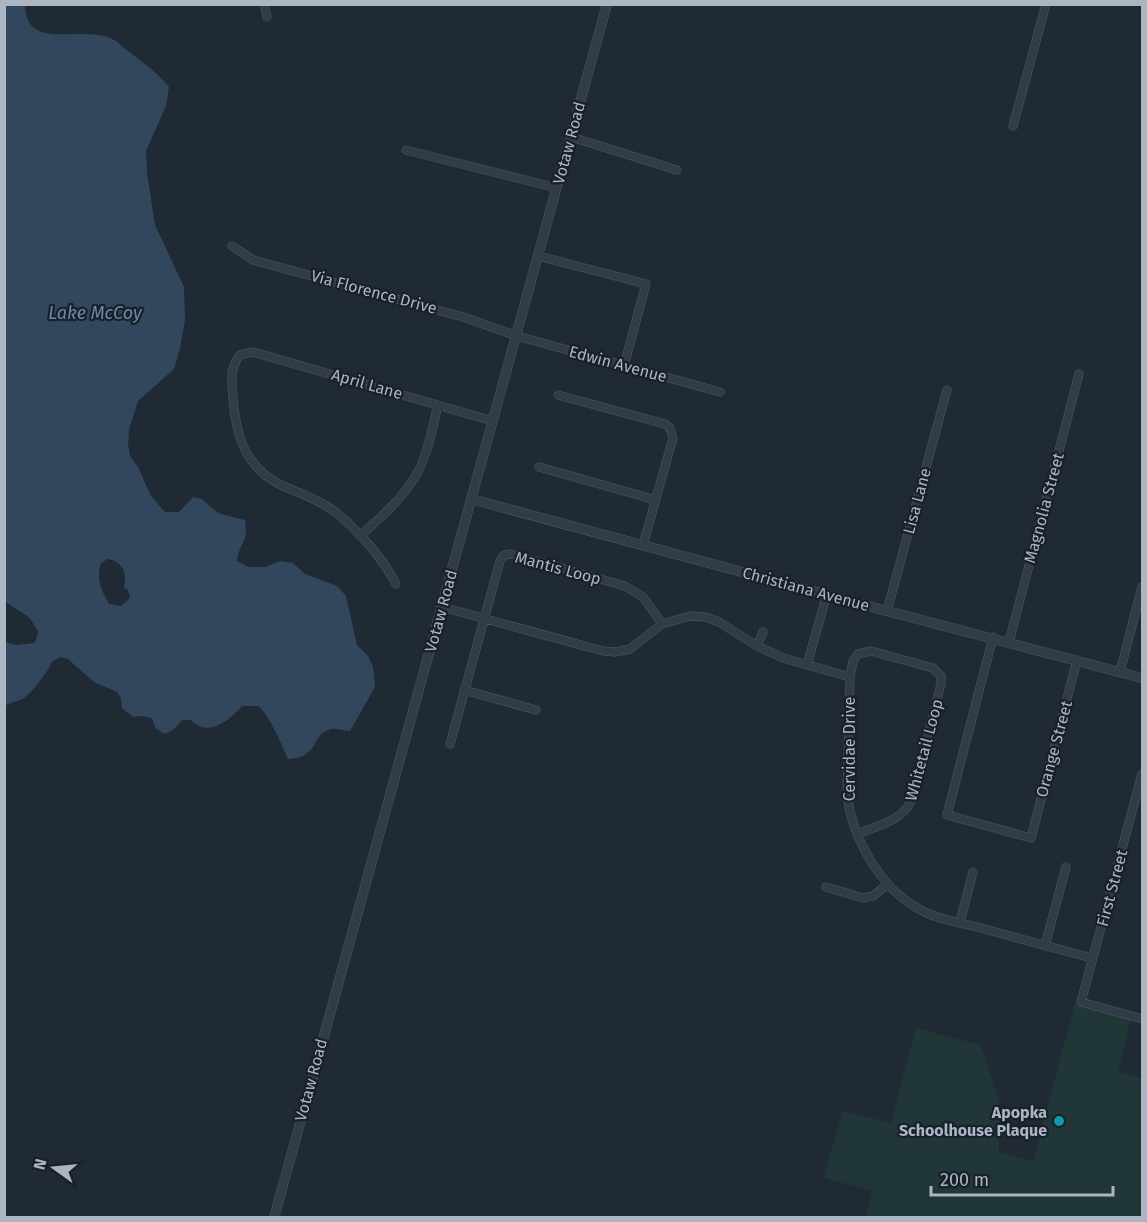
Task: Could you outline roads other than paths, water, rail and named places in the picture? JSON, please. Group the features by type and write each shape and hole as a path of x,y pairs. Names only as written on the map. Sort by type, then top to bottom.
{"street":[{"path":"264,4 267,17"},
{"name":"Votaw Road","path":"274,1218 607,4"},
{"path":"1013,126 1046,4"},
{"path":"571,137 676,170"},
{"path":"406,150 557,188"},
{"name":"Via Florence Drive","path":"232,246 253,260 463,316 517,336"},
{"path":"538,256 646,284 624,366"},
{"name":"Edwin Avenue","path":"517,336 720,392"},
{"name":"April Lane","path":"360,536 334,511 322,503 270,480 247,455 238,436 233,404 231,372 234,362 240,355 253,352 493,421"},
{"name":"Magnolia Street","path":"1008,642 1079,374"},
{"name":"Lisa Lane","path":"887,611 947,390"},
{"path":"558,395 665,424 670,428 673,438 643,545"},
{"path":"396,584 389,571 360,536 398,499 416,475 424,457 438,405"},
{"path":"539,467 656,500"},
{"name":"Christiana Avenue","path":"471,499 1143,678"},
{"name":"Mantis Loop","path":"450,744 500,561 504,555 511,554 625,586 643,597 662,624"},
{"path":"1120,672 1143,587"},
{"path":"807,665 827,594"},
{"name":"Cervidae Drive","path":"442,607 615,652 630,649 662,624 690,616 706,617 719,622 757,646 793,662 850,677 847,795 849,811 867,854 888,884 904,900 936,917 1092,958"},
{"path":"757,646 763,632"},
{"name":"Orange Street","path":"993,638 947,815 1031,838 1077,660"},
{"name":"Whitetail Loop","path":"850,677 853,661 858,654 872,651 933,668 941,676 939,695 907,811 857,834"},
{"path":"464,690 536,710"},
{"name":"First Street","path":"1143,774 1081,1002 1143,1019"},
{"path":"1045,946 1066,867"},
{"path":"960,922 973,872"},
{"path":"826,887 863,898 873,896 888,884"}],"water":[{"name":"Lake McCoy","path":"25,4 27,19 34,28 44,33 99,35 114,40 154,71 169,87 166,106 146,151 147,173 155,225 184,287 185,320 174,369 138,401 129,429 130,456 138,467 151,496 165,512 179,512 193,497 202,499 218,513 245,520 246,533 237,561 249,567 266,567 280,561 293,563 305,574 337,586 346,596 357,645 368,656 373,667 375,687 350,731 331,729 324,732 311,750 299,757 288,759 272,725 259,706 242,706 225,722 211,727 204,728 191,720 182,720 173,730 165,734 156,729 152,718 133,717 122,708 117,692 94,682 68,659 60,657 52,662 26,697 5,706 5,642 16,645 35,643 38,632 30,618 4,601 4,5","holes":["108,559 123,569 124,588 128,590 130,598 121,606 109,604 99,579 101,563"]}],"place":[{"name":"Apopka Schoolhouse Plaque","path":"1059,1121"}]}
